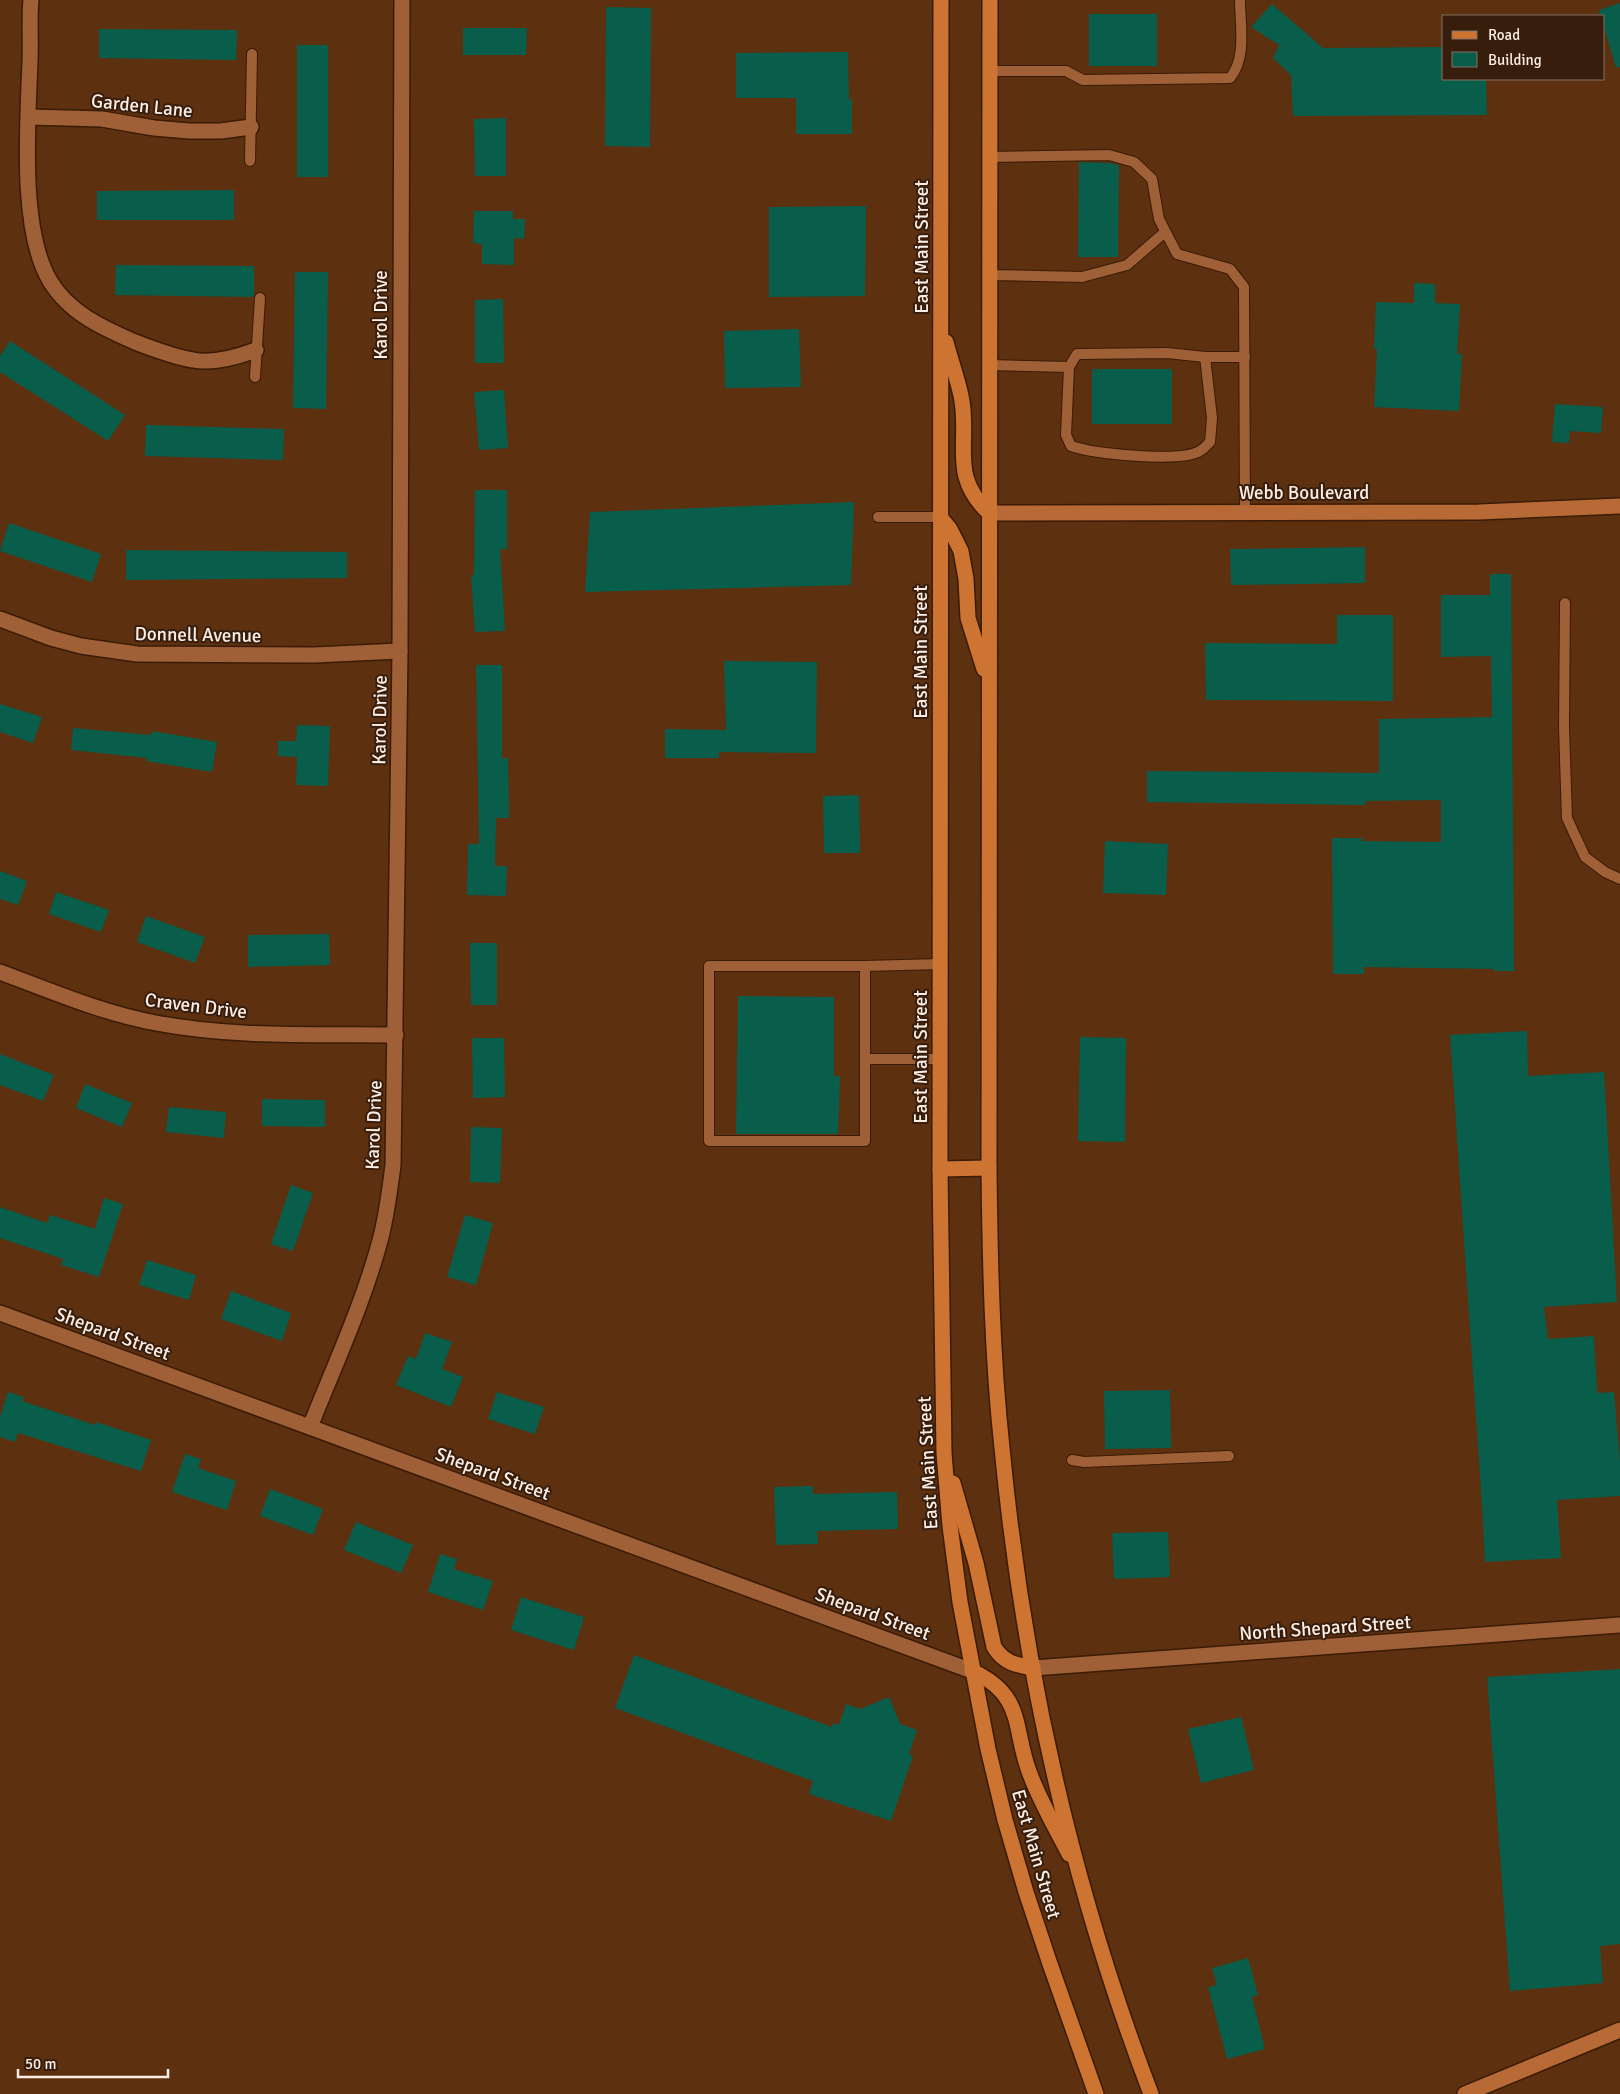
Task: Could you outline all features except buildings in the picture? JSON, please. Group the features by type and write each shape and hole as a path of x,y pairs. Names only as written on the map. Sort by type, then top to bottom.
{"main road":[{"name":"East Main Street","path":"941,0 940,1169 944,1453 950,1526 972,1671 988,1749 1016,1856 1047,1955 1096,2094"},
{"name":"East Main Street","path":"990,0 989,1168 991,1300 1002,1448 1020,1592 1048,1745 1081,1877 1118,2001 1151,2094"},
{"path":"940,323 962,400 964,474 973,496 989,512"},
{"path":"940,517 950,529 961,551 966,579 968,618 989,685"},
{"path":"940,1169 989,1168"},
{"path":"944,1453 976,1562 994,1647 1000,1657 1008,1662 1033,1668"},
{"path":"972,1671 996,1685 1012,1706 1028,1769 1036,1791 1081,1877"}],"street":[{"path":"30,0 28,168 33,228 42,265 51,282 62,297 92,322 141,344 193,360 239,356 256,350"},
{"name":"Karol Drive","path":"310,1427 370,1274 383,1226 393,1165 400,651 402,0"},
{"name":"Garden Lane","path":"28,117 102,119 154,128 189,131 221,131 251,127"},
{"name":"Webb Boulevard","path":"989,512 1488,512 1620,506"},
{"name":"Donnell Avenue","path":"0,619 51,638 81,646 138,654 314,655 400,651"},
{"name":"Craven Drive","path":"0,972 91,1005 135,1018 193,1029 228,1032 396,1035"},
{"name":"Shepard Street","path":"0,1313 972,1671"},
{"name":"North Shepard Street","path":"1033,1668 1620,1625"},
{"path":"1465,2094 1620,2030"}],"lane":[{"path":"989,71 1066,71 1083,80 1230,78 1236,71 1240,52 1240,0"},
{"path":"250,161 252,54"},
{"path":"989,157 1108,155 1134,162 1152,179 1159,219 1177,254 1230,269 1244,287 1245,512"},
{"path":"989,275 1082,277 1127,265 1165,232"},
{"path":"255,377 260,298"},
{"path":"1205,356 1212,418 1210,442 1198,452 1172,457 1087,452 1071,446 1066,434 1069,367 1077,354 1167,353 1245,357"},
{"path":"989,365 1069,367"},
{"path":"878,517 940,517"},
{"path":"1565,602 1564,728 1567,818 1585,857 1605,872 1620,879"},
{"path":"865,966 865,1141 709,1141 709,966 940,964"},
{"path":"865,1059 940,1059"},
{"path":"1072,1460 1084,1462 1229,1456"}]}
